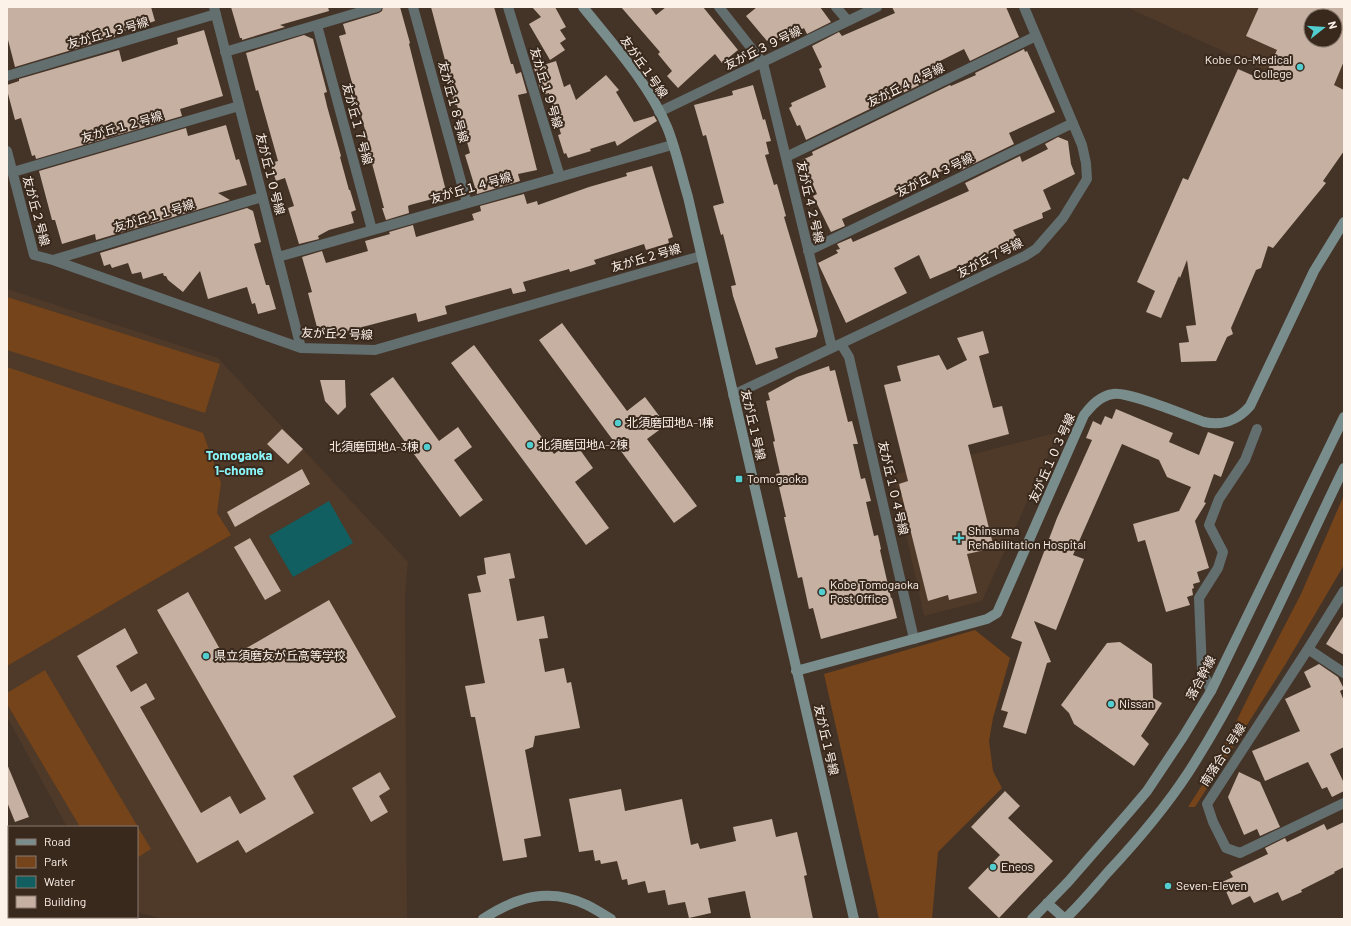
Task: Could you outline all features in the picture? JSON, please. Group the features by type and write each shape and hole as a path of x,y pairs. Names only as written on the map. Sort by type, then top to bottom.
{"street":[{"path":"225,52 377,7"},
{"name":"友が丘１８号線","path":"413,7 467,203"},
{"name":"友が丘１９号線","path":"508,7 560,177"},
{"name":"友が丘１号線","path":"583,7 641,82 659,112 667,127 688,197 854,919"},
{"path":"719,7 763,63"},
{"path":"836,7 848,21"},
{"name":"友が丘３９号線","path":"659,112 877,7"},
{"name":"友が丘７号線","path":"733,395 1025,256 1036,249 1064,218 1087,179 1086,163 1082,146 1073,123 1024,7"},
{"name":"友が丘１０号線","path":"215,11 301,348"},
{"name":"友が丘１３号線","path":"7,76 215,11"},
{"name":"友が丘１７号線","path":"317,25 372,230"},
{"name":"友が丘４４号線","path":"786,157 1036,36"},
{"name":"友が丘４２号線","path":"763,63 832,348"},
{"name":"友が丘１２号線","path":"12,172 239,106"},
{"name":"友が丘４３号線","path":"808,251 1073,123"},
{"name":"友が丘１４号線","path":"278,257 672,145"},
{"name":"友が丘２号線","path":"7,151 34,255 301,348 375,350 701,256"},
{"name":"友が丘１１号線","path":"52,260 262,197"},
{"name":"友が丘１０３号線","path":"796,671 987,619 997,613 1084,415 1097,401 1105,396 1121,394 1213,424 1223,424 1229,422 1243,414 1250,406 1314,271 1344,222"},
{"name":"友が丘１０４号線","path":"841,344 849,357 914,639"},
{"name":"落合幹線","path":"1032,919 1072,878 1147,791 1183,737 1211,691 1344,417"},
{"path":"1211,691 1202,670 1199,598 1218,568 1223,552 1209,525 1219,499 1245,460 1257,429"},
{"path":"1046,904 1065,919 1086,898 1145,831 1187,774 1244,677 1344,468"},
{"name":"南落合６号線","path":"1344,591 1207,806 1226,848 1240,853 1344,803"},
{"path":"1308,649 1344,673"},
{"path":"483,919 494,911 520,899 544,896 562,897 574,900 587,905 611,919"}],"shaded area":[{"name":"Kobe Co-Medical College","path":"1126,7 1344,7 1344,129 1315,93"},
{"name":"県立須磨友が丘高等学校","path":"7,289 218,358 408,562 405,595 407,919 163,919 138,912 138,826 66,826 7,717"},
{"name":"Shinsuma Rehabilitation Hospital","path":"1059,432 982,601 924,616 893,475"}],"green space":[{"path":"7,297 220,364 205,413 7,350"},
{"path":"7,367 203,433 221,483 217,513 231,535 7,666"},
{"path":"1344,495 1344,565 1285,665 1195,807 1188,807 1215,765 1301,594"},
{"path":"975,630 1010,658 993,718 989,741 993,771 1002,788 938,852 932,919 879,919 824,674"},
{"path":"45,670 137,826 79,826 7,704 7,693"},
{"path":"138,827 151,849 138,857"}],"water":[{"path":"329,501 353,543 293,577 269,536"}],"building":[{"path":"7,7 151,7 155,21 114,34 115,37 15,67 7,36"},
{"path":"231,7 328,7 329,11 280,25 285,27 242,40 242,38 240,38"},
{"path":"383,7 400,7 447,195 410,205 408,206 409,213 386,220 367,145 369,144 339,36 346,34 343,24 379,13 382,11"},
{"path":"431,7 494,7 511,64 513,64 516,74 521,72 527,93 518,95 537,170 518,174 520,181 477,194 465,155 470,153 457,105 455,105 447,80 450,79"},
{"path":"532,7 555,7 566,27 560,30 566,39 560,43 565,50 550,60 529,24 541,17"},
{"path":"621,7 650,7 656,15 666,7 703,7 738,50 722,63 715,54 678,88 667,76 672,71 658,54 660,52"},
{"path":"757,7 820,7 831,22 807,34 804,28 799,31 795,24 776,41 772,37 767,41 746,16"},
{"path":"892,7 1006,7 1019,37 970,61 964,49 938,62 944,73 806,140 800,125 797,126 789,108 792,106 791,103 826,87 819,69 822,67 812,46 839,32 842,36 895,13"},
{"path":"1259,7 1344,7 1344,61 1334,85 1344,90 1344,151 1323,181 1326,183 1273,248 1268,246 1261,268 1256,270 1231,328 1233,334 1227,337 1216,361 1181,362 1179,343 1189,342 1186,326 1196,325 1187,260 1161,318 1146,312 1155,291 1137,282 1183,178 1188,180 1238,69 1263,80 1277,50 1246,36"},
{"path":"204,30 223,96 180,109 182,116 36,159 35,155 32,156 21,118 15,120 7,85 19,81 19,79 119,50 122,62 178,44 177,38"},
{"path":"304,35 313,39 327,92 324,93 327,106 349,190 356,210 351,212 354,223 329,230 318,236 319,239 299,244 288,208 294,206 285,178 276,181 270,163 278,161 258,90 256,91 246,53"},
{"path":"1024,49 1025,52 1027,51 1055,112 1009,133 1014,144 959,171 956,165 921,180 922,182 842,219 845,226 831,232 813,196 817,194 802,160 813,155 812,152 950,85 951,86 976,75 975,73"},
{"path":"556,61 564,87 570,84 576,100 606,75 619,90 616,92 634,122 654,116 657,121 617,146 615,141 590,149 591,151 568,158 566,153 564,154 558,135 561,134 549,93 545,94 543,88 540,89 534,68"},
{"path":"753,85 771,141 766,142 769,154 765,155 774,185 777,184 786,216 784,217 818,331 816,337 775,348 778,358 756,365 733,296 731,286 736,285 723,234 721,235 713,206 724,203 706,135 703,136 694,105 733,95 732,91"},
{"path":"226,125 236,160 239,159 247,185 218,193 230,200 96,240 95,234 62,244 55,220 52,220 39,171 186,128 188,136"},
{"path":"1058,137 1068,141 1071,164 1075,174 1043,190 1051,209 1042,213 1043,218 1013,230 1018,239 988,254 930,279 919,255 894,268 907,293 846,323 818,263 838,253 836,250 840,249 837,244 851,238 853,242 969,191 965,183 1020,156 1022,162 1048,149 1045,144"},
{"path":"652,166 673,237 668,239 669,243 646,250 644,244 594,260 596,264 570,272 569,269 523,282 526,291 513,294 511,288 445,306 447,314 418,322 416,313 347,331 348,333 326,339 325,333 319,335 308,293 312,292 302,257 322,251 326,263 368,251 365,241 390,234 389,232 413,225 416,237 474,220 472,214 481,211 480,206 524,194 527,204 537,201 538,205 589,187 627,176 626,173"},
{"path":"247,208 253,211 261,242 254,244 266,285 269,285 276,309 258,314 255,303 252,304 247,287 208,299 200,271 183,292 168,280 163,273 143,279 141,272 132,274 128,263 112,268 110,264 104,266 100,253"},
{"name":"北須磨団地A-1棟","path":"562,323 627,411 645,397 666,425 647,439 697,506 674,523 539,340"},
{"path":"983,331 989,353 979,356 993,408 1002,406 1009,434 968,445 994,548 967,554 977,593 949,600 948,595 928,601 899,484 908,481 884,385 901,381 897,366 939,355 947,370 967,360 957,338"},
{"name":"北須磨団地A-2棟","path":"474,345 554,454 573,440 593,468 575,482 609,528 586,545 451,363"},
{"path":"829,366 830,371 835,370 848,422 852,421 858,444 853,444 861,479 865,478 871,501 866,502 874,536 878,535 880,550 897,618 821,639 813,608 809,609 802,577 798,578 776,474 780,473 766,401 770,400 768,393 797,377"},
{"name":"北須磨団地A-3棟","path":"393,377 439,441 458,427 472,447 454,460 483,500 460,517 370,394"},
{"path":"320,380 345,380 346,407 338,415 325,401"},
{"path":"1116,409 1173,433 1169,442 1199,455 1208,432 1234,442 1221,477 1214,474 1204,502 1206,503 1195,521 1209,568 1197,572 1200,582 1193,584 1193,595 1187,597 1190,605 1166,612 1145,540 1138,542 1133,524 1179,511 1191,487 1167,477 1159,460 1122,444 1073,555 1084,559 1056,630 1034,621 1051,662 1047,663 1026,734 1003,727 1008,712 1001,710 1022,642 1011,638 1057,518 1092,440 1086,438 1093,421 1101,425 1105,416 1112,419"},
{"path":"282,429 303,449 288,464 267,444"},
{"path":"302,469 310,484 235,527 227,512"},
{"path":"250,538 281,591 265,600 234,547"},
{"path":"510,553 515,578 509,579 517,621 544,616 548,638 539,639 545,672 564,668 567,683 571,682 580,728 535,736 533,747 525,750 541,836 524,839 527,857 503,861 475,717 471,717 465,686 485,683 468,594 481,592 477,576 486,574 484,558"},
{"path":"188,592 226,660 329,600 396,717 293,776 314,813 246,853 238,840 197,863 77,656 125,628 138,653 116,666 131,692 146,683 155,699 140,707 201,813 230,796 240,814 266,799 157,610"},
{"path":"1344,615 1344,655 1326,644"},
{"name":"Nissan","path":"1120,642 1152,664 1153,698 1162,703 1141,736 1149,744 1134,766 1074,724 1069,713 1061,705 1107,643"},
{"path":"1319,664 1338,677 1344,689 1340,691 1344,701 1344,747 1330,754 1344,783 1344,791 1332,797 1327,787 1322,789 1308,762 1265,781 1252,751 1300,731 1285,699 1311,687 1304,672"},
{"path":"7,764 29,817 15,822 7,802"},
{"path":"380,772 390,789 379,796 388,812 371,822 352,788"},
{"path":"1239,772 1260,782 1280,827 1260,836 1257,829 1244,835 1228,797"},
{"path":"621,789 625,811 682,799 691,845 698,843 700,849 736,841 733,827 772,819 776,837 797,832 807,875 804,876 813,919 751,919 745,891 708,898 711,913 689,918 685,902 668,905 665,890 648,893 645,881 628,885 627,879 622,880 617,861 601,864 600,860 595,861 593,850 579,852 569,799"},
{"path":"1005,791 1020,806 1008,818 1053,861 999,918 968,888 1000,855 971,827"},
{"path":"1344,822 1344,867 1301,890 1302,892 1282,901 1278,892 1254,903 1250,896 1232,905 1222,882 1233,877 1230,872 1268,854 1265,848 1285,838 1287,842 1324,824 1327,830"}],"place":[{"name":"Kobe Co-Medical College","path":"1300,67"},
{"name":"北須磨団地A-1棟","path":"618,423"},
{"name":"北須磨団地A-2棟","path":"530,445"},
{"name":"北須磨団地A-3棟","path":"427,447"},
{"name":"Tomogaoka","path":"739,479"},
{"name":"Shinsuma Rehabilitation Hospital","path":"959,538"},
{"name":"Kobe Tomogaoka Post Office","path":"822,592"},
{"name":"県立須磨友が丘高等学校","path":"206,656"},
{"name":"Nissan","path":"1111,704"},
{"name":"Eneos","path":"993,867"},
{"name":"Seven-Eleven","path":"1168,886"}],"district":[{"name":"Tomogaoka 1-chome","path":"239,462"}]}
